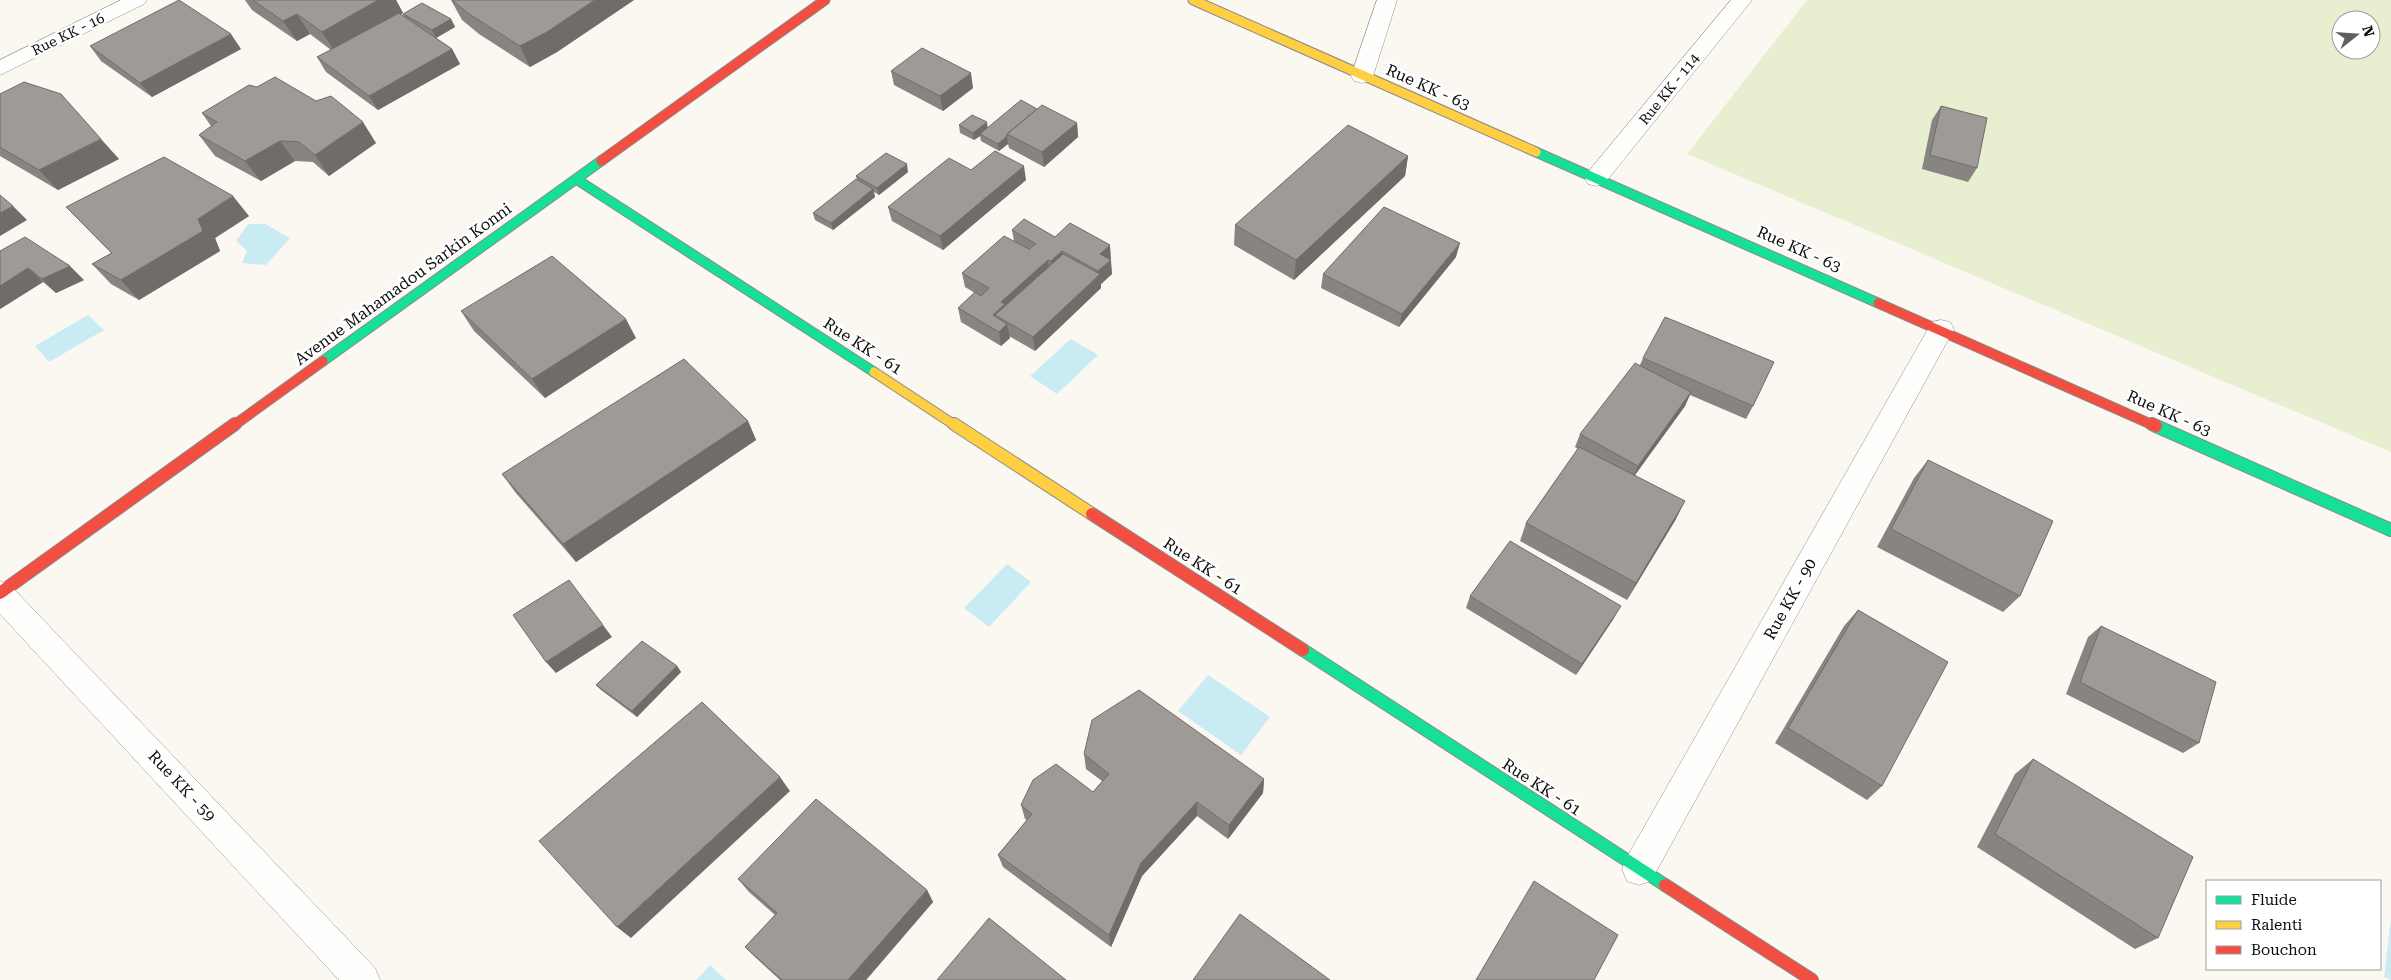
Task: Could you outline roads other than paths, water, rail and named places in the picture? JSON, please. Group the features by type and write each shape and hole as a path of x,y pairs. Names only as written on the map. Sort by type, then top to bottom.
{"street":[{"name":"Rue KK - 16","path":"0,68 137,0"},
{"name":"Avenue Mahamadou Sarkin Konni","path":"0,594 825,0"},
{"name":"Rue KK - 63","path":"1193,0 1362,76 1941,329 2391,530"},
{"path":"1362,76 1387,0"},
{"name":"Rue KK - 114","path":"1596,178 1742,0"},
{"name":"Rue KK - 61","path":"576,179 1812,980"},
{"name":"Rue KK - 90","path":"1640,869 1941,329"},
{"name":"Rue KK - 59","path":"0,594 363,980"}],"water":[{"path":"248,224 265,224 290,238 266,265 242,263 247,251 236,241"},
{"path":"88,315 104,330 49,362 35,346"},
{"path":"1071,339 1098,355 1057,394 1030,376"},
{"path":"1007,564 1031,582 989,627 964,608"},
{"path":"1208,675 1270,717 1241,755 1178,711"},
{"path":"2391,918 2391,980 2384,977"},
{"path":"710,965 726,980 696,980"}]}
